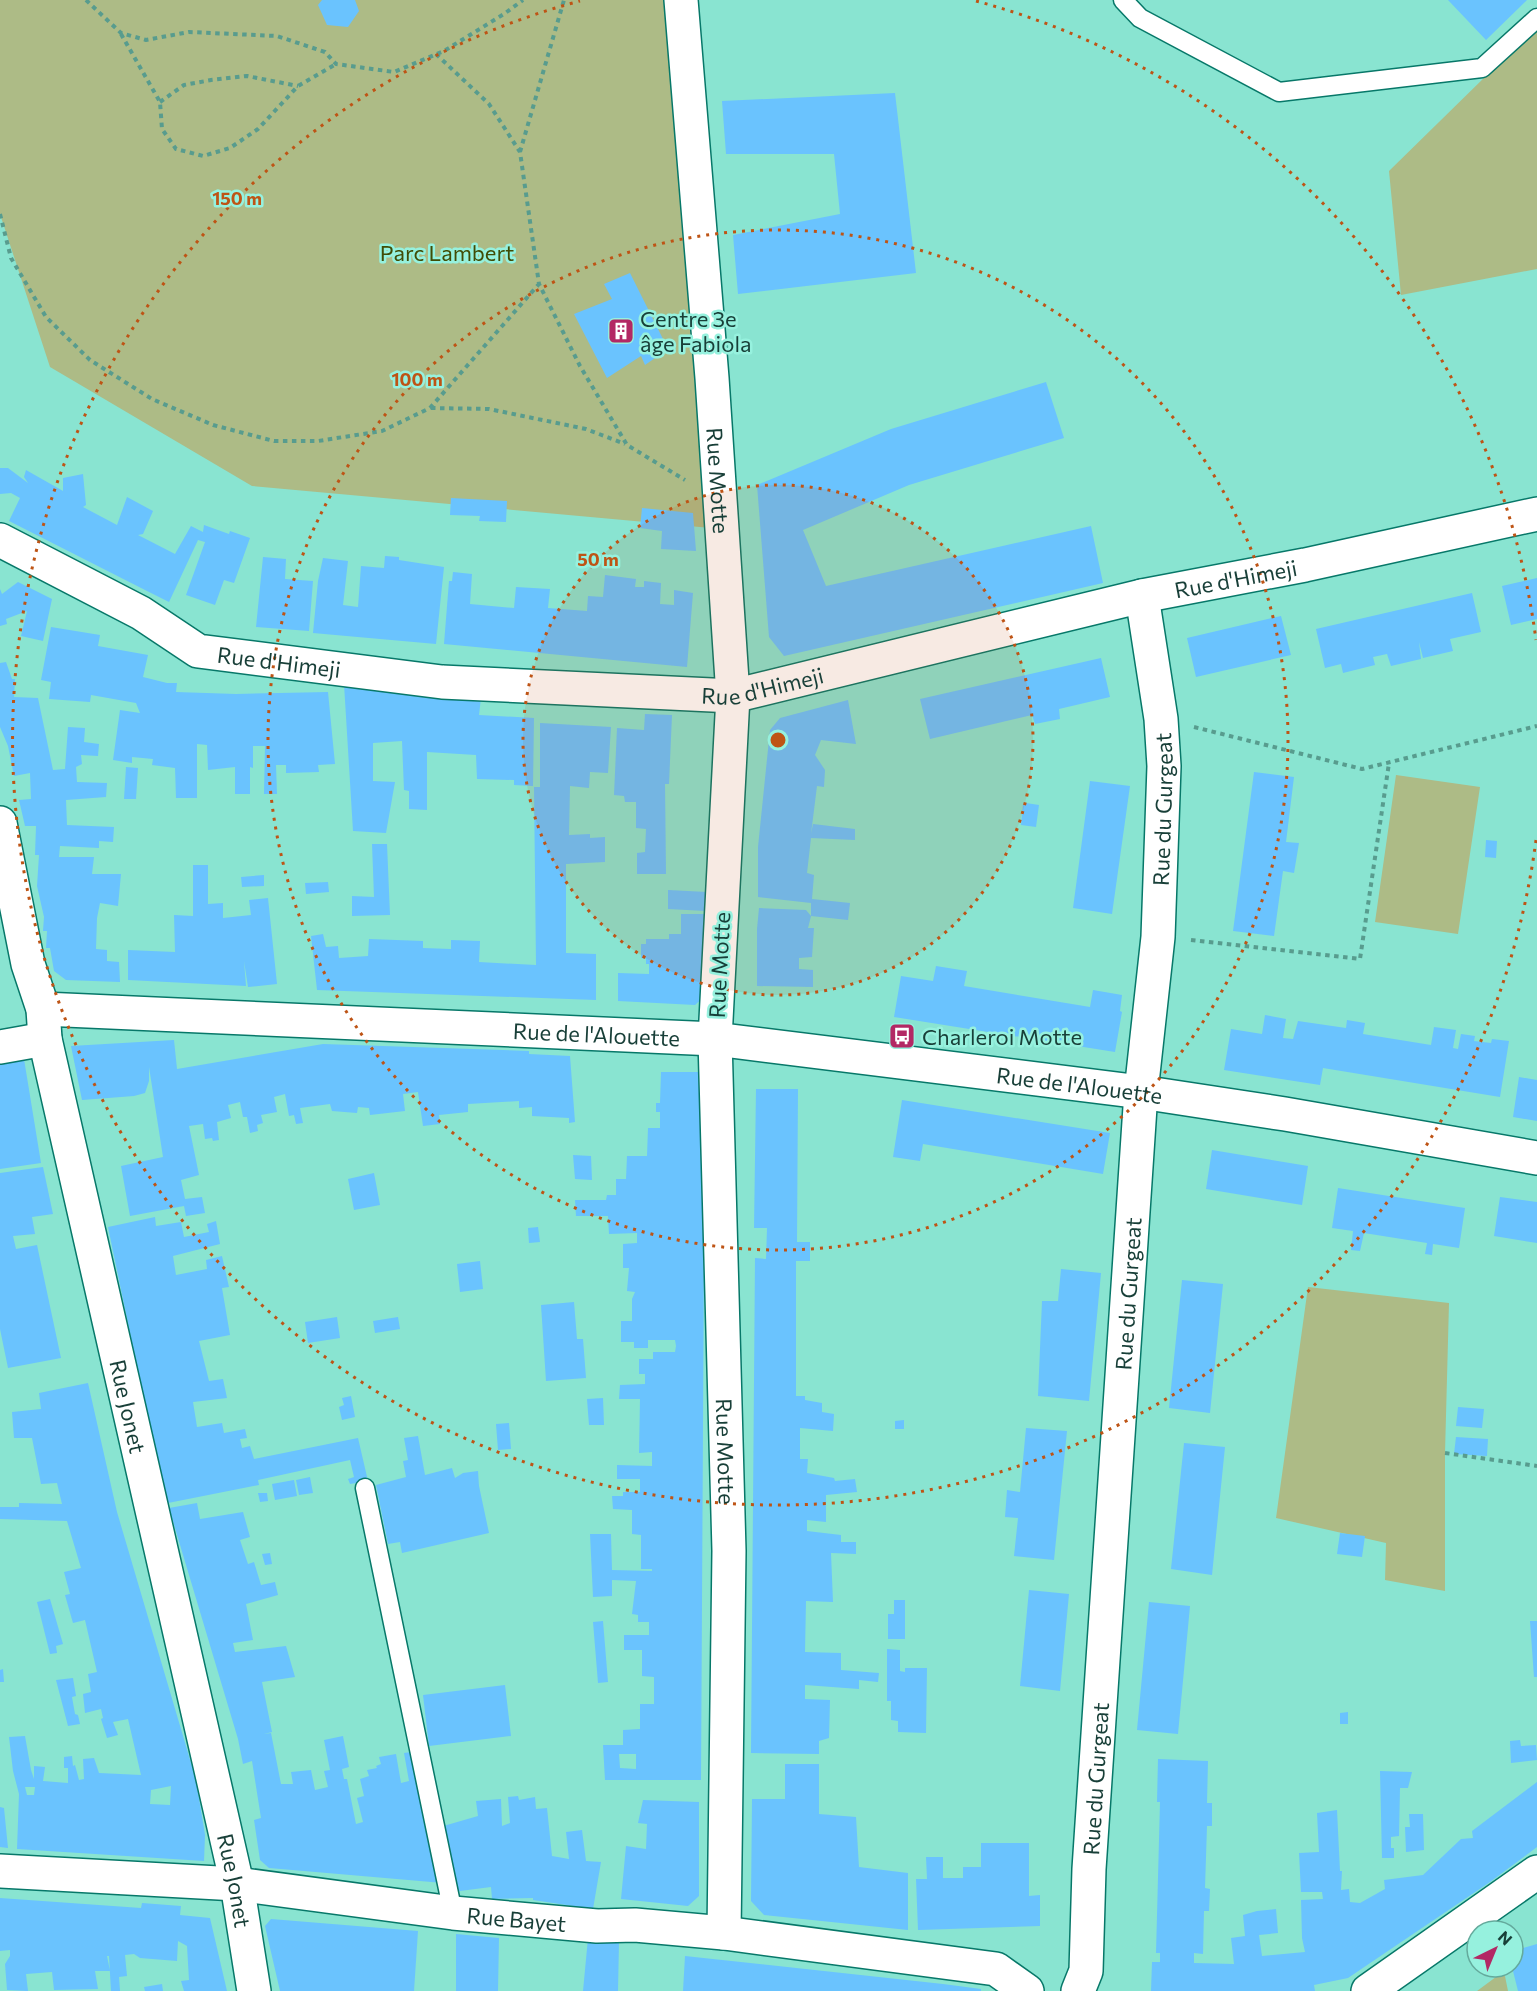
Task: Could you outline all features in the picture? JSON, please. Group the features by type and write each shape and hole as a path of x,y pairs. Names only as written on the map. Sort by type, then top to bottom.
{"street":[{"name":"Rue Motte","path":"681,0 712,378 733,696 715,1039 729,1551 724,1933"},
{"name":"Rue d'Himeji","path":"0,540 141,613 198,651 442,682 733,696 1142,596 1305,566 1537,514"},
{"name":"Rue du Gurgeat","path":"1078,1991 1086,1971 1089,1869 1141,1092 1158,937 1164,766 1161,718 1142,596"},
{"name":"Rue Jonet","path":"0,823 28,964 44,1024 237,1884 254,1991"},
{"name":"Rue de l'Alouette","path":"0,1047 44,1024 715,1039 1141,1092 1285,1114 1537,1158"},
{"name":"Rue Bayet","path":"0,1871 237,1884 453,1913 597,1926 635,1925 724,1933 996,1969 1027,1991"},
{"path":"1368,1991 1537,1872"}],"lane":[{"path":"1124,0 1140,18 1279,92 1482,68 1537,18"},
{"path":"364,1488 453,1913"}],"path":[{"path":"86,0 121,33 160,102 162,129 176,149 203,156 230,148 258,129 298,86 336,64 394,72 436,54 504,14 523,0"},
{"path":"564,0 520,152 539,284 580,366 627,445"},
{"path":"121,33 146,40 189,32 277,36 325,52 336,64"},
{"path":"436,54 489,104 520,152"},
{"path":"160,102 184,85 211,80 248,76 298,86"},
{"path":"0,214 11,258 46,317 90,360 152,399 213,425 274,441 318,441 382,431 430,408 539,284"},
{"path":"430,408 489,409 586,429 627,445 720,501"},
{"path":"1161,718 1362,769 1537,726"},
{"path":"1158,937 1360,959 1389,763"},
{"path":"1445,1453 1537,1466"}],"green space":[{"name":"Parc Lambert","path":"0,0 681,0 722,529 252,486 50,367 0,214"},
{"path":"1537,26 1537,269 1401,295 1389,171"},
{"path":"1396,775 1480,787 1458,934 1375,922"},
{"path":"1308,1287 1449,1303 1445,1453 1445,1591 1385,1580 1386,1543 1276,1518"},
{"path":"1493,1979 1506,1979 1508,1991 1477,1991"}],"building":[{"path":"322,0 355,0 359,11 348,27 327,25 318,5"},
{"path":"1448,0 1527,0 1486,40"},
{"path":"895,93 916,273 738,294 733,235 840,214 834,154 726,154 722,101"},
{"name":"Centre 3e âge Fabiola","path":"630,273 668,349 645,365 641,356 607,378 574,314 612,299 604,284"},
{"path":"1046,382 1064,438 909,485 803,530 826,586 1091,526 1103,583 784,656 769,637 757,485 891,429"},
{"path":"0,468 8,468 28,483 24,477 26,470 63,491 63,478 83,474 86,505 83,507 117,525 127,497 153,511 143,534 138,535 175,554 191,526 203,532 204,525 229,534 230,531 250,538 234,583 224,580 215,605 186,595 205,542 198,540 169,602 9,521 20,498 11,493 0,494"},
{"path":"451,498 507,501 506,522 479,521 480,516 450,515"},
{"path":"642,508 693,513 696,551 661,549 662,531 640,528"},
{"path":"385,556 444,567 436,644 313,633 318,581 323,558 348,561 343,605 358,607 361,566 384,568"},
{"path":"263,557 286,559 285,579 313,581 309,631 256,627"},
{"path":"453,572 472,574 470,604 514,608 516,587 550,589 548,608 587,611 588,596 603,597 605,575 636,579 635,587 644,587 644,581 661,583 660,604 674,605 674,590 693,593 687,667 444,644 449,581 452,581"},
{"path":"1537,578 1537,619 1511,625 1502,586"},
{"path":"18,582 52,599 43,641 21,636 27,611 6,619 7,624 0,626 0,589 2,594"},
{"path":"1472,593 1481,632 1450,639 1453,651 1423,658 1419,642 1421,659 1391,666 1387,654 1373,657 1375,665 1343,673 1341,664 1325,668 1316,629"},
{"path":"1281,616 1291,655 1196,677 1187,638"},
{"path":"51,627 100,635 98,646 148,655 143,677 177,683 176,692 236,694 328,692 335,764 318,765 319,772 286,773 286,765 276,765 277,794 264,794 265,746 253,746 250,794 235,794 235,767 208,770 207,745 197,744 197,798 176,798 175,768 152,765 153,759 132,757 132,763 113,760 120,710 140,713 136,703 91,695 90,702 49,699 51,682 41,680"},
{"path":"1101,658 1110,697 1059,709 1060,719 1035,724 1032,715 930,739 920,699"},
{"path":"6,662 12,679 15,679 14,697 38,698 53,770 65,769 68,727 85,728 84,742 99,744 98,756 81,755 82,764 76,767 77,782 107,783 106,797 66,800 67,825 114,827 113,842 99,841 99,848 60,846 59,857 94,857 92,874 121,874 118,906 100,903 96,949 107,950 107,961 119,962 120,982 66,980 54,971 50,948 46,948 47,931 43,931 44,917 37,886 39,855 35,855 36,826 25,826 19,800 31,799 30,773 14,776 8,746 0,727 0,663"},
{"path":"344,684 481,698 479,715 534,718 533,786 514,785 514,780 477,779 476,755 427,752 427,810 409,809 409,791 404,790 402,741 373,743 373,781 395,782 386,833 353,831"},
{"path":"848,700 856,744 821,740 815,755 825,770 824,787 817,786 811,834 813,824 855,829 855,840 811,838 807,873 814,875 812,899 850,903 848,920 811,916 811,903 758,897 758,847 770,730 780,718"},
{"path":"645,714 672,715 669,784 665,784 666,874 637,874 637,853 645,852 646,829 636,828 636,802 625,802 624,796 614,795 617,728 644,730"},
{"path":"540,723 611,727 608,773 590,772 589,788 570,786 569,835 590,834 590,838 605,837 605,862 566,864 566,953 596,954 596,1000 317,990 311,936 323,934 326,947 338,946 339,958 368,956 369,939 423,941 423,948 451,949 451,940 480,941 479,962 536,965 534,787 540,787"},
{"path":"126,767 138,768 136,799 124,799"},
{"path":"1254,772 1294,777 1286,842 1299,843 1294,873 1283,871 1274,936 1233,931"},
{"path":"1090,781 1130,786 1112,914 1073,908"},
{"path":"1023,804 1039,805 1036,827 1021,825"},
{"path":"1486,840 1497,841 1496,858 1485,857"},
{"path":"372,844 387,844 390,915 352,916 352,896 374,897"},
{"path":"193,865 208,865 208,904 223,903 223,918 251,915 249,900 268,898 277,984 248,987 244,961 246,986 128,980 128,950 175,952 174,915 193,916"},
{"path":"264,875 264,886 242,887 241,877"},
{"path":"328,882 329,892 306,894 305,883"},
{"path":"668,890 707,892 706,911 668,909"},
{"path":"759,908 806,910 811,916 808,928 814,928 812,957 799,958 799,969 813,970 813,987 757,986"},
{"path":"681,914 707,914 706,995 695,1005 618,1001 618,973 649,974 649,964 646,964 646,959 641,958 641,944 646,944 646,939 669,939 669,934 681,934"},
{"path":"936,966 967,971 964,986 1090,1007 1093,990 1122,995 1120,1011 1122,1012 1115,1052 894,1017 901,976 933,981"},
{"path":"1265,1015 1286,1019 1283,1038 1293,1039 1298,1021 1346,1028 1347,1020 1365,1023 1363,1034 1431,1045 1434,1027 1456,1030 1453,1048 1458,1049 1461,1034 1475,1036 1474,1041 1491,1043 1492,1039 1509,1041 1500,1097 1323,1068 1320,1085 1224,1070 1231,1029 1262,1034"},
{"path":"174,1040 177,1069 323,1044 529,1051 529,1054 570,1056 575,1122 569,1123 569,1118 532,1116 532,1107 519,1108 519,1101 468,1104 468,1112 439,1115 440,1124 423,1126 418,1092 403,1094 405,1111 370,1115 369,1108 358,1107 357,1113 332,1111 330,1104 300,1108 303,1123 296,1124 294,1115 289,1116 285,1094 274,1097 277,1112 261,1115 263,1123 257,1125 258,1131 250,1133 247,1117 243,1117 240,1102 228,1105 231,1118 217,1122 219,1140 205,1139 203,1124 189,1126 199,1175 181,1180 185,1199 202,1197 205,1213 186,1216 184,1206 130,1216 121,1166 163,1157 149,1067 149,1081 145,1093 82,1100 71,1046"},
{"path":"24,1059 41,1163 0,1169 0,1063"},
{"path":"661,1072 705,1072 701,1780 605,1780 603,1745 623,1745 623,1730 640,1729 640,1704 654,1704 654,1677 642,1676 642,1650 624,1650 624,1635 649,1635 649,1622 638,1622 638,1615 632,1614 636,1581 612,1580 612,1596 593,1597 590,1534 611,1534 612,1570 652,1571 652,1569 641,1569 641,1535 632,1534 632,1510 613,1509 612,1496 623,1496 623,1492 640,1492 640,1479 617,1479 617,1465 652,1466 652,1452 639,1453 640,1399 619,1399 620,1385 645,1384 645,1374 639,1374 639,1359 653,1359 653,1352 675,1352 676,1346 675,1340 648,1340 648,1348 634,1348 634,1342 621,1342 621,1321 632,1321 632,1299 635,1292 627,1291 629,1268 623,1268 623,1244 637,1243 637,1233 609,1234 608,1216 576,1216 575,1200 606,1200 607,1195 616,1195 616,1179 626,1179 627,1156 647,1156 648,1128 660,1128 660,1112 656,1112 656,1103 660,1103","holes":["619,1754 636,1754 636,1769 620,1768"]},
{"path":"1519,1077 1537,1080 1537,1121 1513,1117"},
{"path":"756,1089 798,1089 797,1242 810,1242 810,1261 796,1261 796,1396 805,1396 805,1400 822,1403 822,1412 834,1414 833,1431 800,1428 800,1459 808,1459 807,1473 834,1478 835,1481 855,1479 857,1492 826,1495 826,1522 807,1520 807,1531 841,1535 841,1542 856,1542 856,1554 831,1553 833,1602 806,1601 805,1652 841,1653 841,1670 879,1673 878,1682 859,1680 859,1689 805,1685 805,1699 830,1700 829,1738 819,1741 819,1754 751,1753 755,1258 766,1259 767,1228 754,1228"},
{"path":"902,1100 1110,1133 1103,1174 923,1144 920,1161 893,1157"},
{"path":"1212,1150 1308,1166 1302,1205 1206,1189"},
{"path":"573,1155 591,1156 592,1180 575,1179"},
{"path":"43,1167 53,1214 32,1217 35,1234 13,1236 16,1249 37,1245 61,1358 8,1368 0,1329 0,1173"},
{"path":"374,1173 380,1205 354,1210 348,1179"},
{"path":"1338,1188 1465,1208 1459,1248 1433,1244 1432,1255 1425,1254 1427,1243 1364,1233 1360,1251 1351,1250 1353,1231 1332,1228"},
{"path":"1500,1197 1537,1202 1537,1243 1494,1236"},
{"path":"155,1217 156,1226 181,1222 184,1237 209,1232 207,1224 216,1221 220,1244 173,1256 176,1275 207,1269 206,1260 222,1256 229,1287 222,1288 230,1335 199,1341 209,1381 223,1379 227,1398 193,1402 197,1427 222,1423 224,1433 245,1429 247,1438 240,1439 242,1448 250,1446 254,1459 358,1438 368,1481 350,1484 348,1479 354,1477 350,1460 258,1480 259,1485 168,1503 160,1478 108,1227"},
{"path":"538,1227 540,1242 529,1243 528,1228"},
{"path":"480,1261 483,1289 460,1292 457,1264"},
{"path":"1061,1269 1101,1273 1089,1401 1038,1396 1042,1301 1058,1301"},
{"path":"1182,1280 1223,1284 1210,1413 1169,1408"},
{"path":"574,1302 577,1339 583,1339 586,1378 546,1381 541,1305"},
{"path":"337,1317 340,1338 308,1343 305,1322"},
{"path":"398,1317 400,1329 375,1333 373,1321"},
{"path":"88,1383 117,1512 196,1780 205,1835 204,1861 17,1849 19,1794 13,1771 9,1737 25,1736 34,1779 34,1766 45,1767 43,1781 68,1783 68,1768 64,1768 64,1757 72,1756 73,1766 75,1765 79,1780 84,1779 83,1759 94,1758 99,1773 141,1775 128,1719 113,1722 118,1735 107,1738 101,1719 103,1718 101,1709 85,1713 83,1694 91,1692 88,1674 97,1672 85,1620 73,1623 65,1595 70,1594 64,1572 81,1568 67,1521 0,1519 0,1507 19,1507 19,1503 62,1504 57,1483 41,1484 32,1438 14,1438 12,1412 41,1409 39,1393","holes":["171,1786 170,1805 150,1804 151,1790","25,1787 35,1787 34,1795 27,1795"]},
{"path":"351,1396 355,1417 342,1420 339,1407 344,1405 342,1398"},
{"path":"603,1398 604,1425 589,1425 587,1399"},
{"path":"1458,1407 1484,1409 1482,1428 1456,1426"},
{"path":"904,1420 904,1429 895,1429 895,1421"},
{"path":"509,1423 511,1449 498,1450 496,1424"},
{"path":"1026,1428 1067,1431 1054,1560 1014,1556 1018,1518 1005,1517 1007,1490 1020,1492"},
{"path":"418,1436 425,1475 452,1468 455,1478 463,1473 478,1471 489,1533 402,1553 400,1542 388,1544 376,1485 406,1477 403,1461 408,1460 404,1438"},
{"path":"1456,1437 1488,1439 1487,1456 1454,1454"},
{"path":"1184,1443 1225,1447 1212,1575 1171,1569"},
{"path":"310,1477 313,1493 299,1495 296,1480"},
{"path":"294,1480 297,1496 275,1500 272,1484"},
{"path":"258,1493 267,1493 268,1501 260,1502"},
{"path":"197,1503 200,1519 243,1512 250,1537 240,1540 248,1564 254,1562 261,1585 275,1582 278,1595 246,1604 253,1640 233,1643 235,1652 286,1646 295,1677 262,1682 272,1732 264,1734 271,1733 281,1784 293,1784 291,1772 311,1770 315,1790 328,1787 324,1771 330,1770 324,1740 343,1736 349,1767 342,1769 344,1779 347,1779 356,1824 363,1822 357,1798 364,1796 360,1779 369,1776 367,1770 377,1768 376,1766 381,1764 379,1757 396,1754 401,1783 409,1781 404,1753 418,1751 443,1883 269,1868 260,1860 254,1820 261,1818 252,1761 243,1764 238,1739 169,1508"},
{"path":"1340,1533 1365,1536 1362,1557 1337,1554"},
{"path":"270,1553 272,1564 265,1565 262,1554"},
{"path":"1029,1590 1069,1594 1060,1691 1020,1686"},
{"path":"50,1599 63,1644 56,1646 57,1653 50,1654 37,1602"},
{"path":"894,1600 905,1600 905,1639 888,1639 888,1614 894,1614"},
{"path":"1149,1602 1190,1606 1178,1734 1137,1730"},
{"path":"603,1621 608,1682 598,1683 593,1622"},
{"path":"1530,1621 1537,1621 1537,1677 1534,1677"},
{"path":"887,1649 900,1650 900,1671 905,1672 905,1668 927,1668 926,1733 898,1732 898,1721 891,1720 891,1701 887,1701"},
{"path":"3,1669 4,1682 0,1682 0,1670"},
{"path":"73,1678 76,1696 72,1697 75,1714 78,1715 80,1724 68,1726 56,1680"},
{"path":"505,1685 511,1736 429,1746 423,1695"},
{"path":"1348,1712 1348,1724 1340,1724 1340,1713"},
{"path":"1520,1740 1521,1746 1536,1745 1537,1760 1511,1763 1510,1741"},
{"path":"1158,1759 1208,1761 1207,1803 1212,1803 1212,1826 1207,1826 1205,1888 1210,1889 1209,1911 1204,1911 1203,1954 1194,1953 1194,1963 1234,1964 1231,1938 1245,1936 1243,1915 1276,1909 1278,1933 1259,1935 1262,1956 1305,1952 1302,1938 1301,1900 1323,1899 1322,1892 1301,1892 1299,1853 1319,1852 1317,1813 1337,1810 1340,1871 1342,1871 1341,1890 1349,1889 1350,1902 1360,1903 1385,1889 1384,1880 1423,1875 1461,1839 1473,1838 1472,1831 1537,1782 1537,1847 1490,1882 1348,1978 1314,1985 1315,1991 1151,1991 1152,1962 1160,1962 1160,1953 1156,1953 1160,1802 1157,1802"},
{"path":"785,1764 819,1764 819,1814 856,1817 859,1867 908,1873 908,1930 764,1915 751,1901 752,1799 785,1799"},
{"path":"1380,1771 1412,1772 1408,1788 1400,1788 1399,1836 1391,1837 1394,1858 1382,1858"},
{"path":"518,1796 519,1800 535,1797 536,1809 547,1808 552,1856 569,1859 566,1832 582,1830 586,1861 601,1862 593,1909 533,1900 533,1898 492,1899 491,1887 452,1892 440,1827 478,1816 476,1801 501,1799 502,1826 510,1823 508,1797"},
{"path":"643,1800 699,1802 699,1896 688,1906 621,1899 626,1846 646,1849 647,1824 638,1823"},
{"path":"0,1807 4,1808 8,1848 0,1847"},
{"path":"1409,1814 1423,1814 1424,1850 1406,1852 1405,1827 1410,1827"},
{"path":"981,1843 1029,1843 1029,1896 1040,1895 1040,1926 918,1930 916,1879 927,1879 926,1857 943,1857 943,1878 963,1878 963,1867 981,1867"},
{"path":"0,1898 141,1908 142,1903 181,1906 180,1915 210,1918 227,1991 184,1991 181,1981 189,1980 187,1946 178,1941 177,1961 140,1958 134,1954 125,1955 127,1976 119,1977 120,1991 111,1991 110,1971 95,1971 98,1989 54,1990 52,1972 26,1974 28,1991 7,1990 5,1964 10,1956 10,1950 0,1951"},
{"path":"271,1919 418,1931 414,1991 280,1991 265,1926"},
{"path":"456,1934 499,1938 498,1991 456,1991"},
{"path":"588,1938 619,1942 618,1991 583,1991"},
{"path":"1537,1944 1537,1991 1518,1991 1515,1979 1525,1979 1525,1948"},
{"path":"685,1956 943,1984 981,1989 981,1991 683,1991"},
{"path":"162,1984 163,1991 145,1991 144,1987"}],"place":[{"name":"Centre 3e âge Fabiola","path":"621,331"},
{"name":"Charleroi Motte","path":"902,1036"}]}
